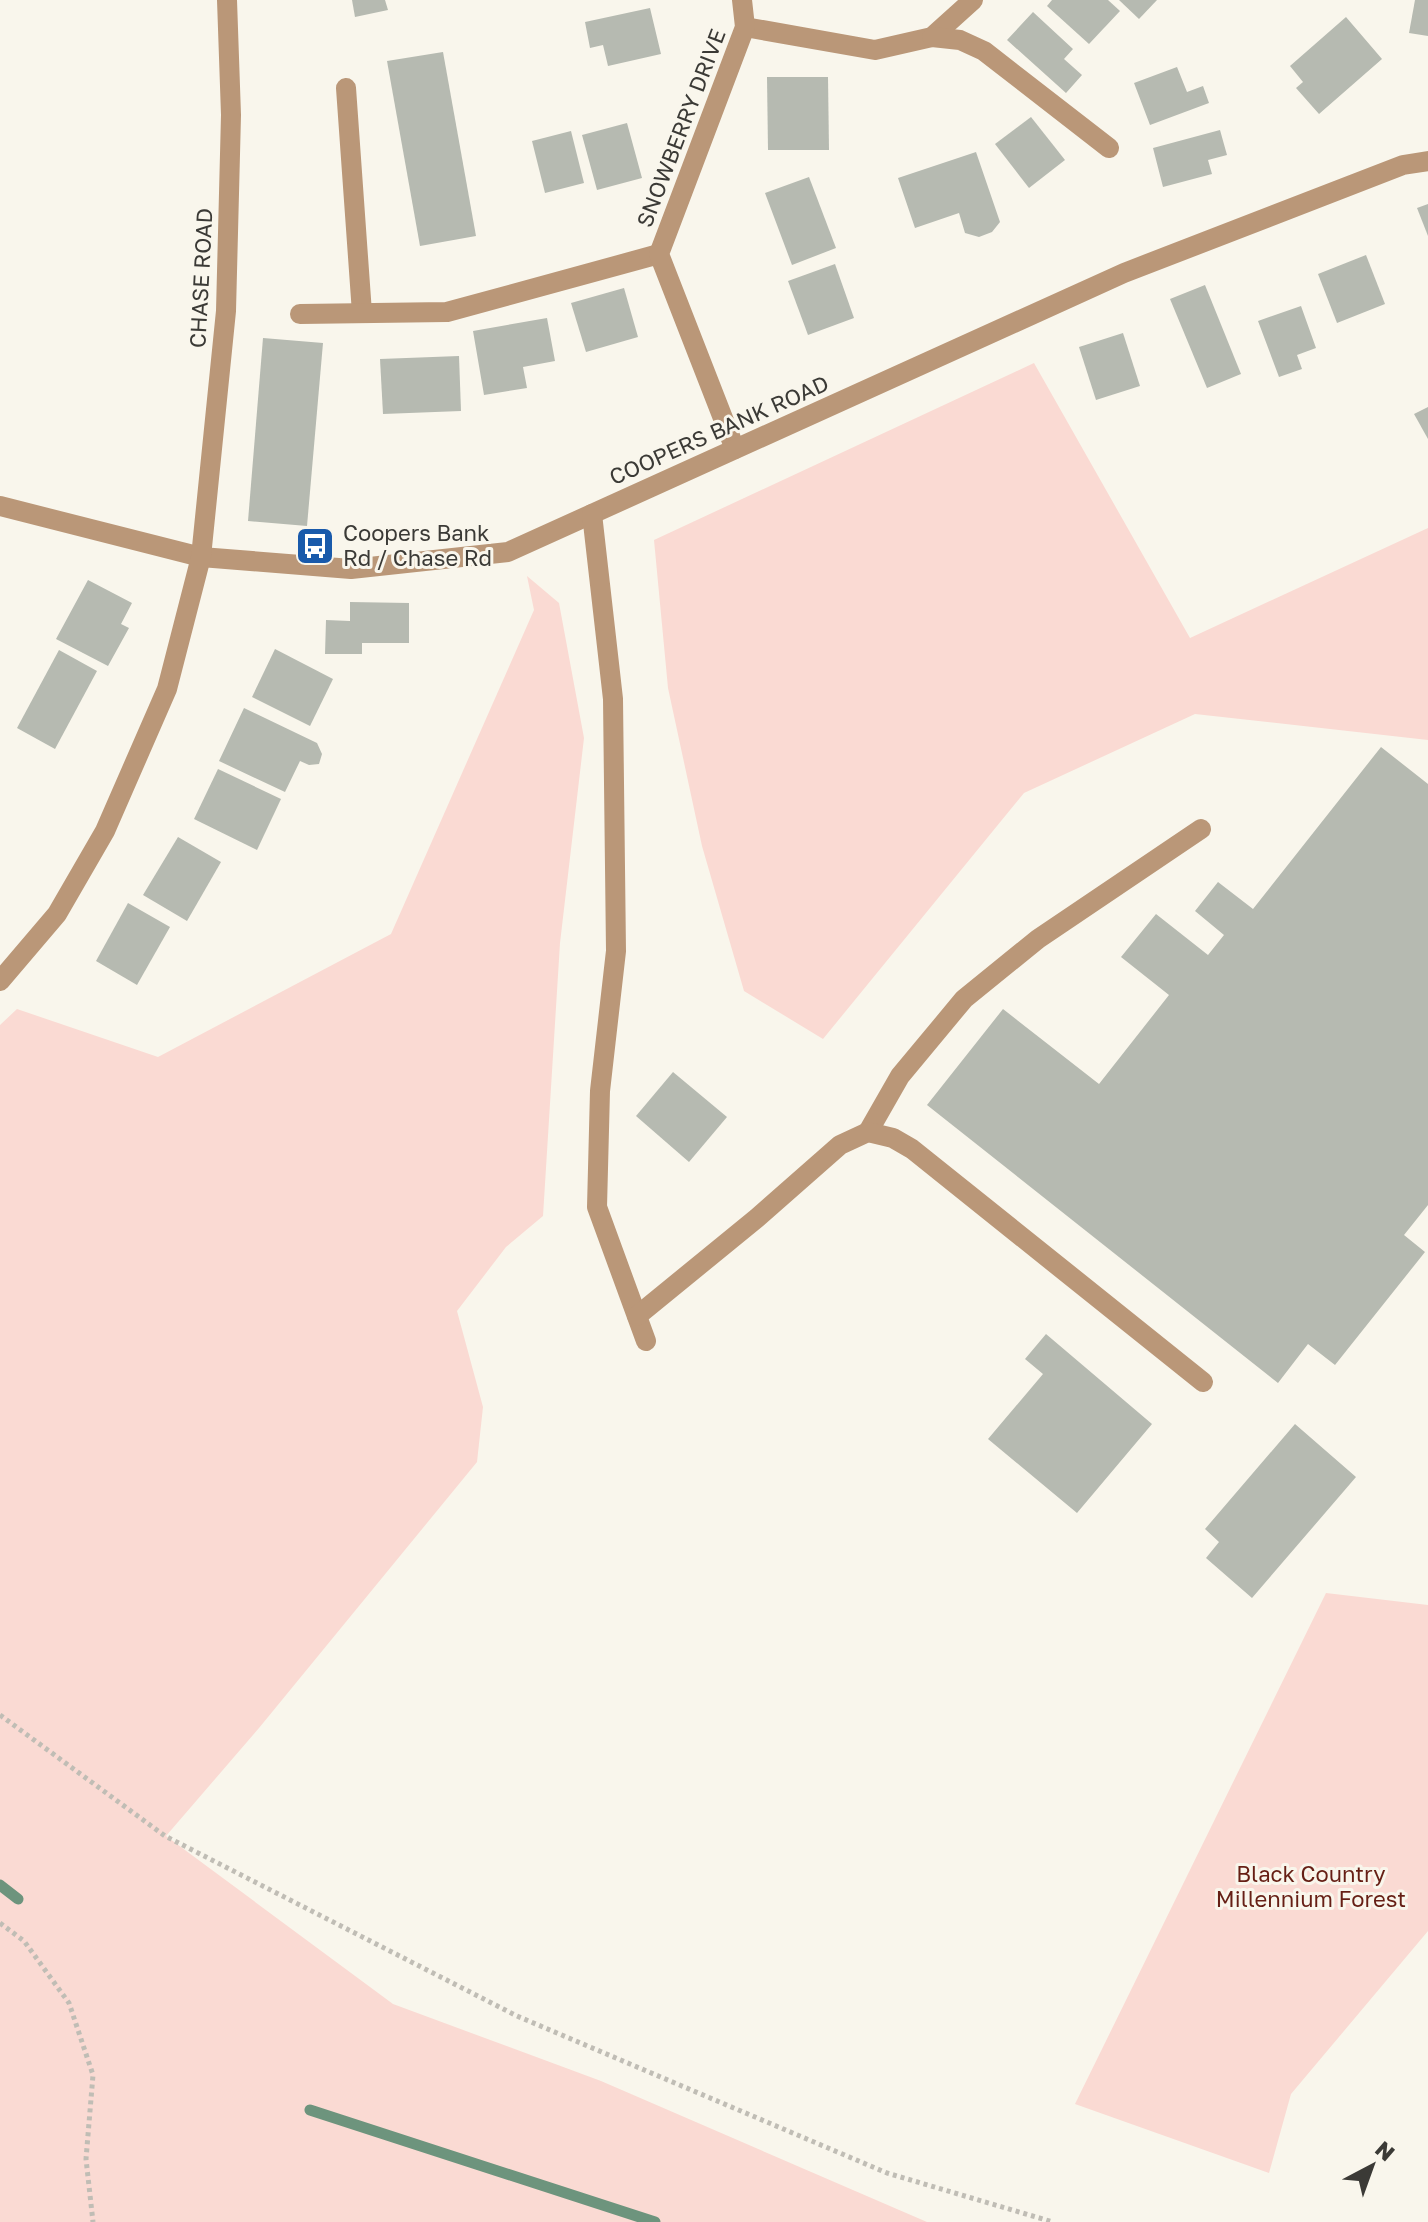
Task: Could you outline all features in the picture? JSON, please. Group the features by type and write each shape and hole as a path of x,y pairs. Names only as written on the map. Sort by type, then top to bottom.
{"street":[{"name":"CHASE ROAD","path":"0,981 57,914 105,831 167,689 201,557 226,311 231,115 227,0"},
{"name":"SNOWBERRY DRIVE","path":"735,449 659,254 745,27 742,0"},
{"path":"932,37 973,0"},
{"path":"745,27 875,50 932,37 960,40 984,51 1109,148"},
{"path":"346,88 362,313"},
{"name":"COOPERS BANK ROAD","path":"0,506 201,557 351,569 508,552 1124,273 1403,165 1428,161"},
{"path":"300,314 447,312 659,254"},
{"path":"592,514 613,699 616,951 600,1091 597,1207 646,1341"},
{"path":"637,1316 840,1145 868,1132 900,1076 964,999 1038,939 1201,829"},
{"path":"868,1132 893,1138 912,1149 1203,1382"}],"path":[{"path":"0,1715 165,1836 517,2016 887,2173 1053,2222"},
{"path":"0,1923 24,1941 69,2003 93,2075 86,2159 93,2222"}],"green space":[{"path":"1034,363 1190,638 1428,528 1428,740 1195,714 1024,793 823,1039 744,991 702,846 668,688 654,540"},
{"path":"527,576 559,603 584,738 560,943 543,1216 506,1247 457,1311 483,1407 477,1462 259,1728 166,1836 393,2004 601,2081 927,2222 0,2222 0,1025 17,1009 158,1057 391,934 534,610"},
{"name":"Black Country Millennium Forest","path":"1326,1593 1428,1605 1428,1931 1291,2094 1269,2173 1075,2104"}],"building":[{"path":"352,0 385,0 388,10 355,17"},
{"path":"1052,0 1108,0 1120,11 1089,44 1047,6"},
{"path":"1119,0 1157,0 1139,19"},
{"path":"1415,0 1428,0 1428,36 1409,33"},
{"path":"650,8 661,54 608,66 603,45 590,48 585,22"},
{"path":"1033,12 1073,49 1064,59 1082,75 1066,93 1007,40"},
{"path":"1346,17 1382,59 1319,114 1296,88 1303,82 1290,66"},
{"path":"443,52 476,236 420,246 387,61"},
{"path":"1177,67 1187,92 1203,86 1209,103 1150,125 1134,83"},
{"path":"767,77 828,77 829,150 768,150"},
{"path":"1031,117 1065,160 1029,188 995,144"},
{"path":"627,123 642,178 597,190 582,135"},
{"path":"1220,130 1227,155 1208,160 1212,174 1163,187 1153,148"},
{"path":"571,131 584,183 545,193 532,141"},
{"path":"976,152 1000,222 992,232 979,237 965,233 959,213 915,228 898,178"},
{"path":"809,177 836,248 792,265 765,193"},
{"path":"1428,204 1428,236 1417,208"},
{"path":"1366,255 1385,304 1337,323 1318,274"},
{"path":"835,264 854,318 808,335 788,281"},
{"path":"1205,285 1241,374 1207,388 1170,299"},
{"path":"624,288 638,337 586,352 571,303"},
{"path":"1301,306 1316,348 1297,355 1302,369 1279,377 1258,321"},
{"path":"547,318 555,361 523,367 527,388 484,395 473,331"},
{"path":"1123,333 1140,386 1096,400 1079,347"},
{"path":"263,338 323,343 307,526 248,521"},
{"path":"459,356 461,411 383,414 380,359"},
{"path":"1428,407 1428,439 1414,414"},
{"path":"88,580 132,603 121,624 129,628 108,666 56,639"},
{"path":"350,602 409,603 409,643 362,643 362,654 325,654 326,620 350,621"},
{"path":"275,649 333,679 310,726 252,697"},
{"path":"59,650 97,671 55,749 17,728"},
{"path":"244,708 317,743 322,754 319,764 309,765 300,761 285,792 219,761"},
{"path":"1381,747 1428,784 1428,1205 1404,1235 1425,1252 1335,1365 1308,1344 1278,1383 927,1105 1003,1009 1099,1084 1169,995 1121,957 1156,914 1208,955 1224,935 1195,911 1218,882 1253,909"},
{"path":"218,769 281,799 257,850 194,819"},
{"path":"178,837 221,862 187,921 143,895"},
{"path":"128,903 170,927 137,985 96,961"},
{"path":"673,1072 727,1117 689,1162 636,1116"},
{"path":"1046,1334 1152,1424 1077,1513 988,1439 1043,1374 1025,1359"},
{"path":"1295,1424 1356,1477 1252,1598 1206,1558 1219,1542 1205,1529"}],"waterway":[{"path":"0,1885 18,1899"},
{"path":"310,2110 655,2222"}],"place":[{"name":"Coopers Bank Rd / Chase Rd","path":"315,546"}]}
